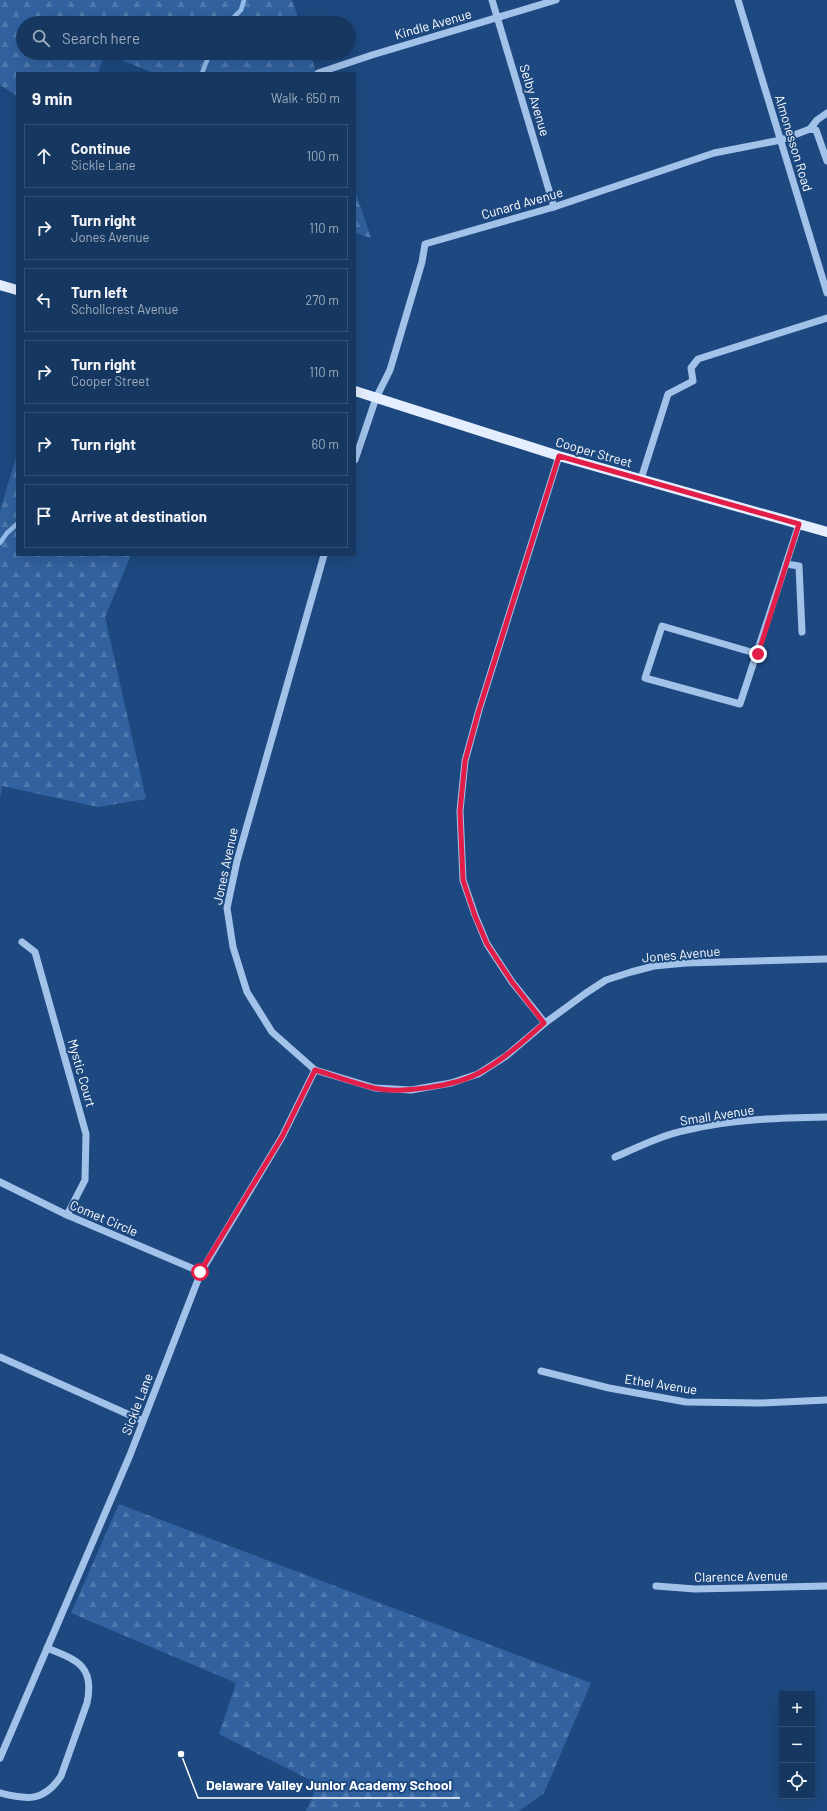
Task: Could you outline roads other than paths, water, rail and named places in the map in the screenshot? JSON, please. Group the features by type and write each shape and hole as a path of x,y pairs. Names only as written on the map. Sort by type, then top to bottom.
{"main road":[{"path":"0,285 16,290"},
{"name":"Cooper Street","path":"356,391 559,456 827,532"}],"street":[{"name":"Selby Avenue","path":"492,0 554,207"},
{"name":"Kindle Avenue","path":"321,72 372,55 556,0"},
{"name":"Almonesson Road","path":"738,0 827,292"},
{"path":"827,113 817,120 810,129 816,130 827,161"},
{"name":"Cunard Avenue","path":"376,398 390,370 422,262 425,244 554,207 714,153 781,140 810,129"},
{"path":"641,479 668,394 693,381 691,368 698,359 827,318"},
{"path":"356,457 376,398"},
{"path":"544,1023 512,982 487,944 475,916 463,880 460,811 467,754 559,456"},
{"path":"758,654 662,626 645,678 740,704 758,654 799,524"},
{"name":"Jones Avenue","path":"324,556 237,861 227,908 233,947 247,992 272,1032 315,1070 375,1088 411,1090 451,1083 478,1074 501,1060 544,1023 606,980 654,966 686,963 827,959"},
{"path":"786,564 799,566 802,632"},
{"name":"Mystic Court","path":"22,942 35,952 86,1134 85,1180 67,1215"},
{"name":"Sickle Lane","path":"0,1758 144,1421 200,1272 282,1137 315,1070"},
{"name":"Small Avenue","path":"615,1157 654,1140 686,1130 738,1121 827,1117"},
{"name":"Comet Circle","path":"0,1182 67,1215 200,1272"},
{"path":"0,1357 144,1421"},
{"name":"Ethel Avenue","path":"541,1371 610,1388 686,1402 760,1403 827,1400"},
{"name":"Clarence Avenue","path":"656,1586 695,1589 827,1586"},
{"path":"0,1793 15,1797 31,1798 44,1795 54,1787 61,1776 87,1703 90,1690 88,1677 83,1667 73,1659 47,1648"}],"waterway":[{"path":"235,16 241,10 244,0"},
{"path":"202,72 207,60"},
{"path":"0,543 7,533 16,525"}],"place":[{"name":"Delaware Valley Junior Academy School","path":"181,1754"}]}
